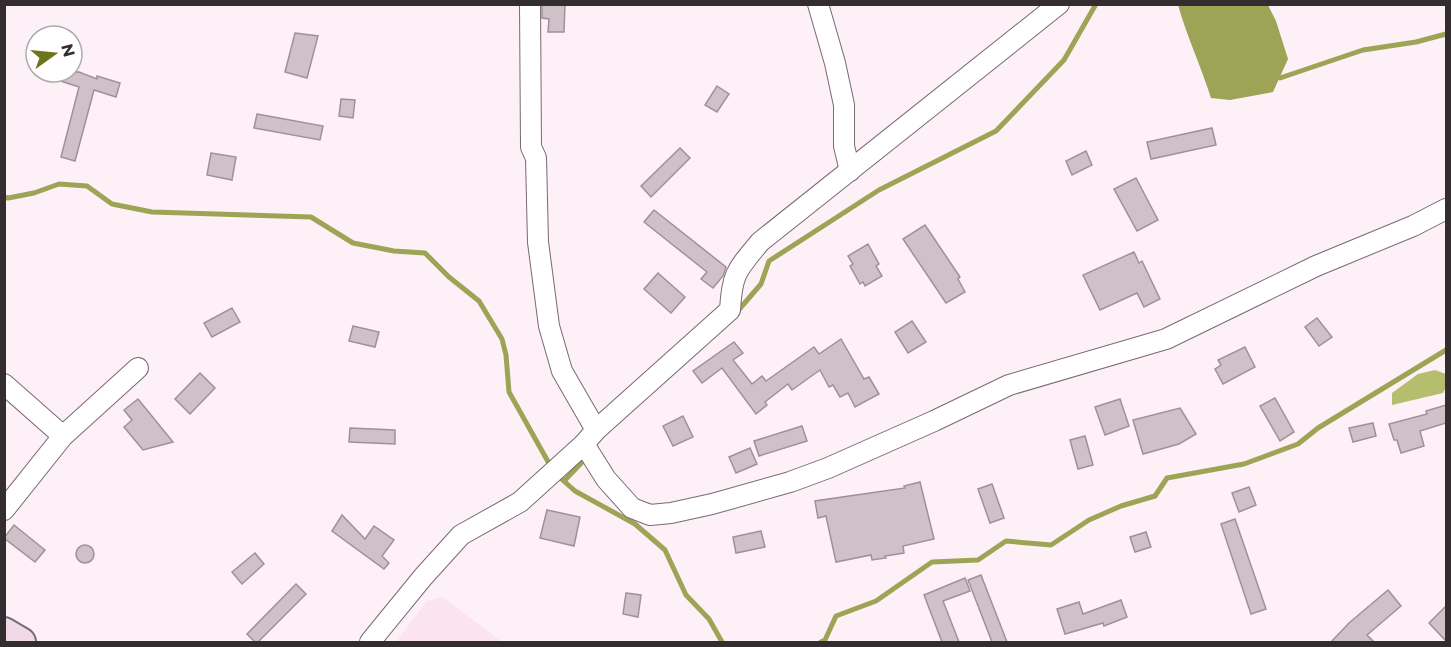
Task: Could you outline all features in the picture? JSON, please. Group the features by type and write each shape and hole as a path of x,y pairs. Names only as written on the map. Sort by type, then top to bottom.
{"street":[{"path":"530,4 531,147 536,158 538,242 549,326 562,371 606,479 632,508 650,515 712,504 790,482 828,468 1009,385 1166,339 1316,266 1413,226 1446,209"},
{"path":"818,4 844,105 844,146 849,171"},
{"path":"370,642 461,535 520,502 730,310 731,289 736,272 759,242 1059,4"},
{"path":"4,510 63,436 138,368"},
{"path":"4,384 63,436"},
{"path":"4,632 21,642"}],"shaded area":[{"path":"1178,5 1268,5 1276,21 1288,59 1273,92 1230,100 1211,98"},
{"path":"1435,370 1446,374 1446,387 1443,393 1392,405 1392,393 1418,374"},
{"path":"442,597 502,642 396,642 427,601"}],"building":[{"path":"542,4 565,4 564,32 548,32 549,19 542,18"},
{"path":"295,33 318,36 307,78 285,72"},
{"path":"84,74 120,83 116,97 94,90 75,161 61,157 79,87 70,84 84,84"},
{"path":"717,86 729,94 717,112 705,105"},
{"path":"341,99 355,100 353,118 339,116"},
{"path":"257,114 323,126 320,140 254,128"},
{"path":"1212,128 1216,145 1151,159 1147,142"},
{"path":"680,148 690,158 651,197 641,186"},
{"path":"1086,151 1092,165 1072,175 1066,161"},
{"path":"211,153 236,157 232,180 207,175"},
{"path":"1136,178 1158,220 1137,231 1114,189"},
{"path":"654,210 726,267 723,276 713,288 701,279 707,272 644,222"},
{"path":"925,225 960,277 958,279 965,292 946,303 903,239"},
{"path":"868,244 879,264 876,266 882,276 865,286 863,282 860,284 850,266 853,264 848,256"},
{"path":"1134,252 1139,263 1142,261 1160,299 1144,307 1137,293 1100,310 1083,275"},
{"path":"658,273 685,297 671,313 644,289"},
{"path":"232,308 240,322 212,337 204,323"},
{"path":"1317,318 1332,337 1319,346 1305,327"},
{"path":"912,321 926,342 908,353 895,332"},
{"path":"353,326 379,332 375,347 349,341"},
{"path":"841,339 864,379 869,377 879,394 855,407 848,393 840,397 833,385 829,387 820,370 792,390 788,384 765,402 767,405 756,414 722,368 702,383 693,371 734,342 743,353 733,360 752,384 762,376 766,381 814,347 819,354"},
{"path":"1245,347 1255,367 1223,384 1215,369 1221,365 1218,360"},
{"path":"200,373 215,388 190,414 175,399"},
{"path":"1275,398 1294,432 1280,441 1260,406"},
{"path":"138,399 173,442 143,450 124,427 132,420 124,410"},
{"path":"1120,399 1129,426 1105,435 1095,407"},
{"path":"1446,405 1446,423 1420,431 1424,446 1401,453 1389,424 1427,414 1426,411"},
{"path":"1180,408 1196,434 1179,444 1143,454 1133,420"},
{"path":"683,416 693,437 673,446 663,426"},
{"path":"1373,423 1376,436 1353,442 1349,428"},
{"path":"802,426 807,441 759,456 754,441"},
{"path":"350,428 395,430 395,444 349,442"},
{"path":"1085,436 1093,465 1078,469 1070,440"},
{"path":"750,448 757,464 736,473 729,457"},
{"path":"920,482 934,539 903,546 904,553 885,556 886,558 872,560 871,555 836,562 826,516 818,518 815,501 905,488 904,486"},
{"path":"992,484 1004,518 990,523 978,489"},
{"path":"1249,487 1256,505 1239,512 1232,493"},
{"path":"547,510 580,517 574,546 540,538"},
{"path":"342,515 365,539 374,526 394,540 382,556 389,563 384,569 332,531"},
{"path":"1235,519 1266,609 1251,614 1221,524"},
{"path":"14,525 45,550 35,562 4,538"},
{"path":"761,531 765,547 736,553 733,537"},
{"path":"1146,532 1151,547 1135,552 1130,537"},
{"path":"85,545 91,548 94,554 91,560 85,563 79,560 76,554 79,548"},
{"path":"255,553 264,564 242,584 232,572"},
{"path":"981,575 1007,642 992,642 968,580"},
{"path":"965,578 970,591 943,601 959,642 942,642 924,595"},
{"path":"296,584 306,594 258,642 255,642 247,634"},
{"path":"1388,590 1401,606 1367,635 1374,642 1331,642 1349,623"},
{"path":"626,593 641,595 638,617 623,614"},
{"path":"1121,600 1127,617 1104,626 1103,623 1065,634 1057,609 1079,602 1083,614"},
{"path":"1446,606 1446,641 1429,623"}],"waterway":[{"path":"736,313 761,284 769,261 879,190 996,131 1064,60 1096,4"},
{"path":"1274,76 1280,78 1363,50 1416,42 1446,34"},
{"path":"4,197 34,193 59,184 87,186 112,204 152,212 311,217 353,243 394,251 425,253 449,277 479,301 502,339 506,355 509,392 551,467"},
{"path":"821,642 825,640 836,616 876,601 932,562 978,560 1006,541 1051,545 1089,520 1121,506 1155,496 1167,478 1244,464 1298,444 1318,428 1446,350"},
{"path":"564,481 588,456"},
{"path":"556,474 575,491 635,524 665,550 686,595 709,619 722,642"}]}
